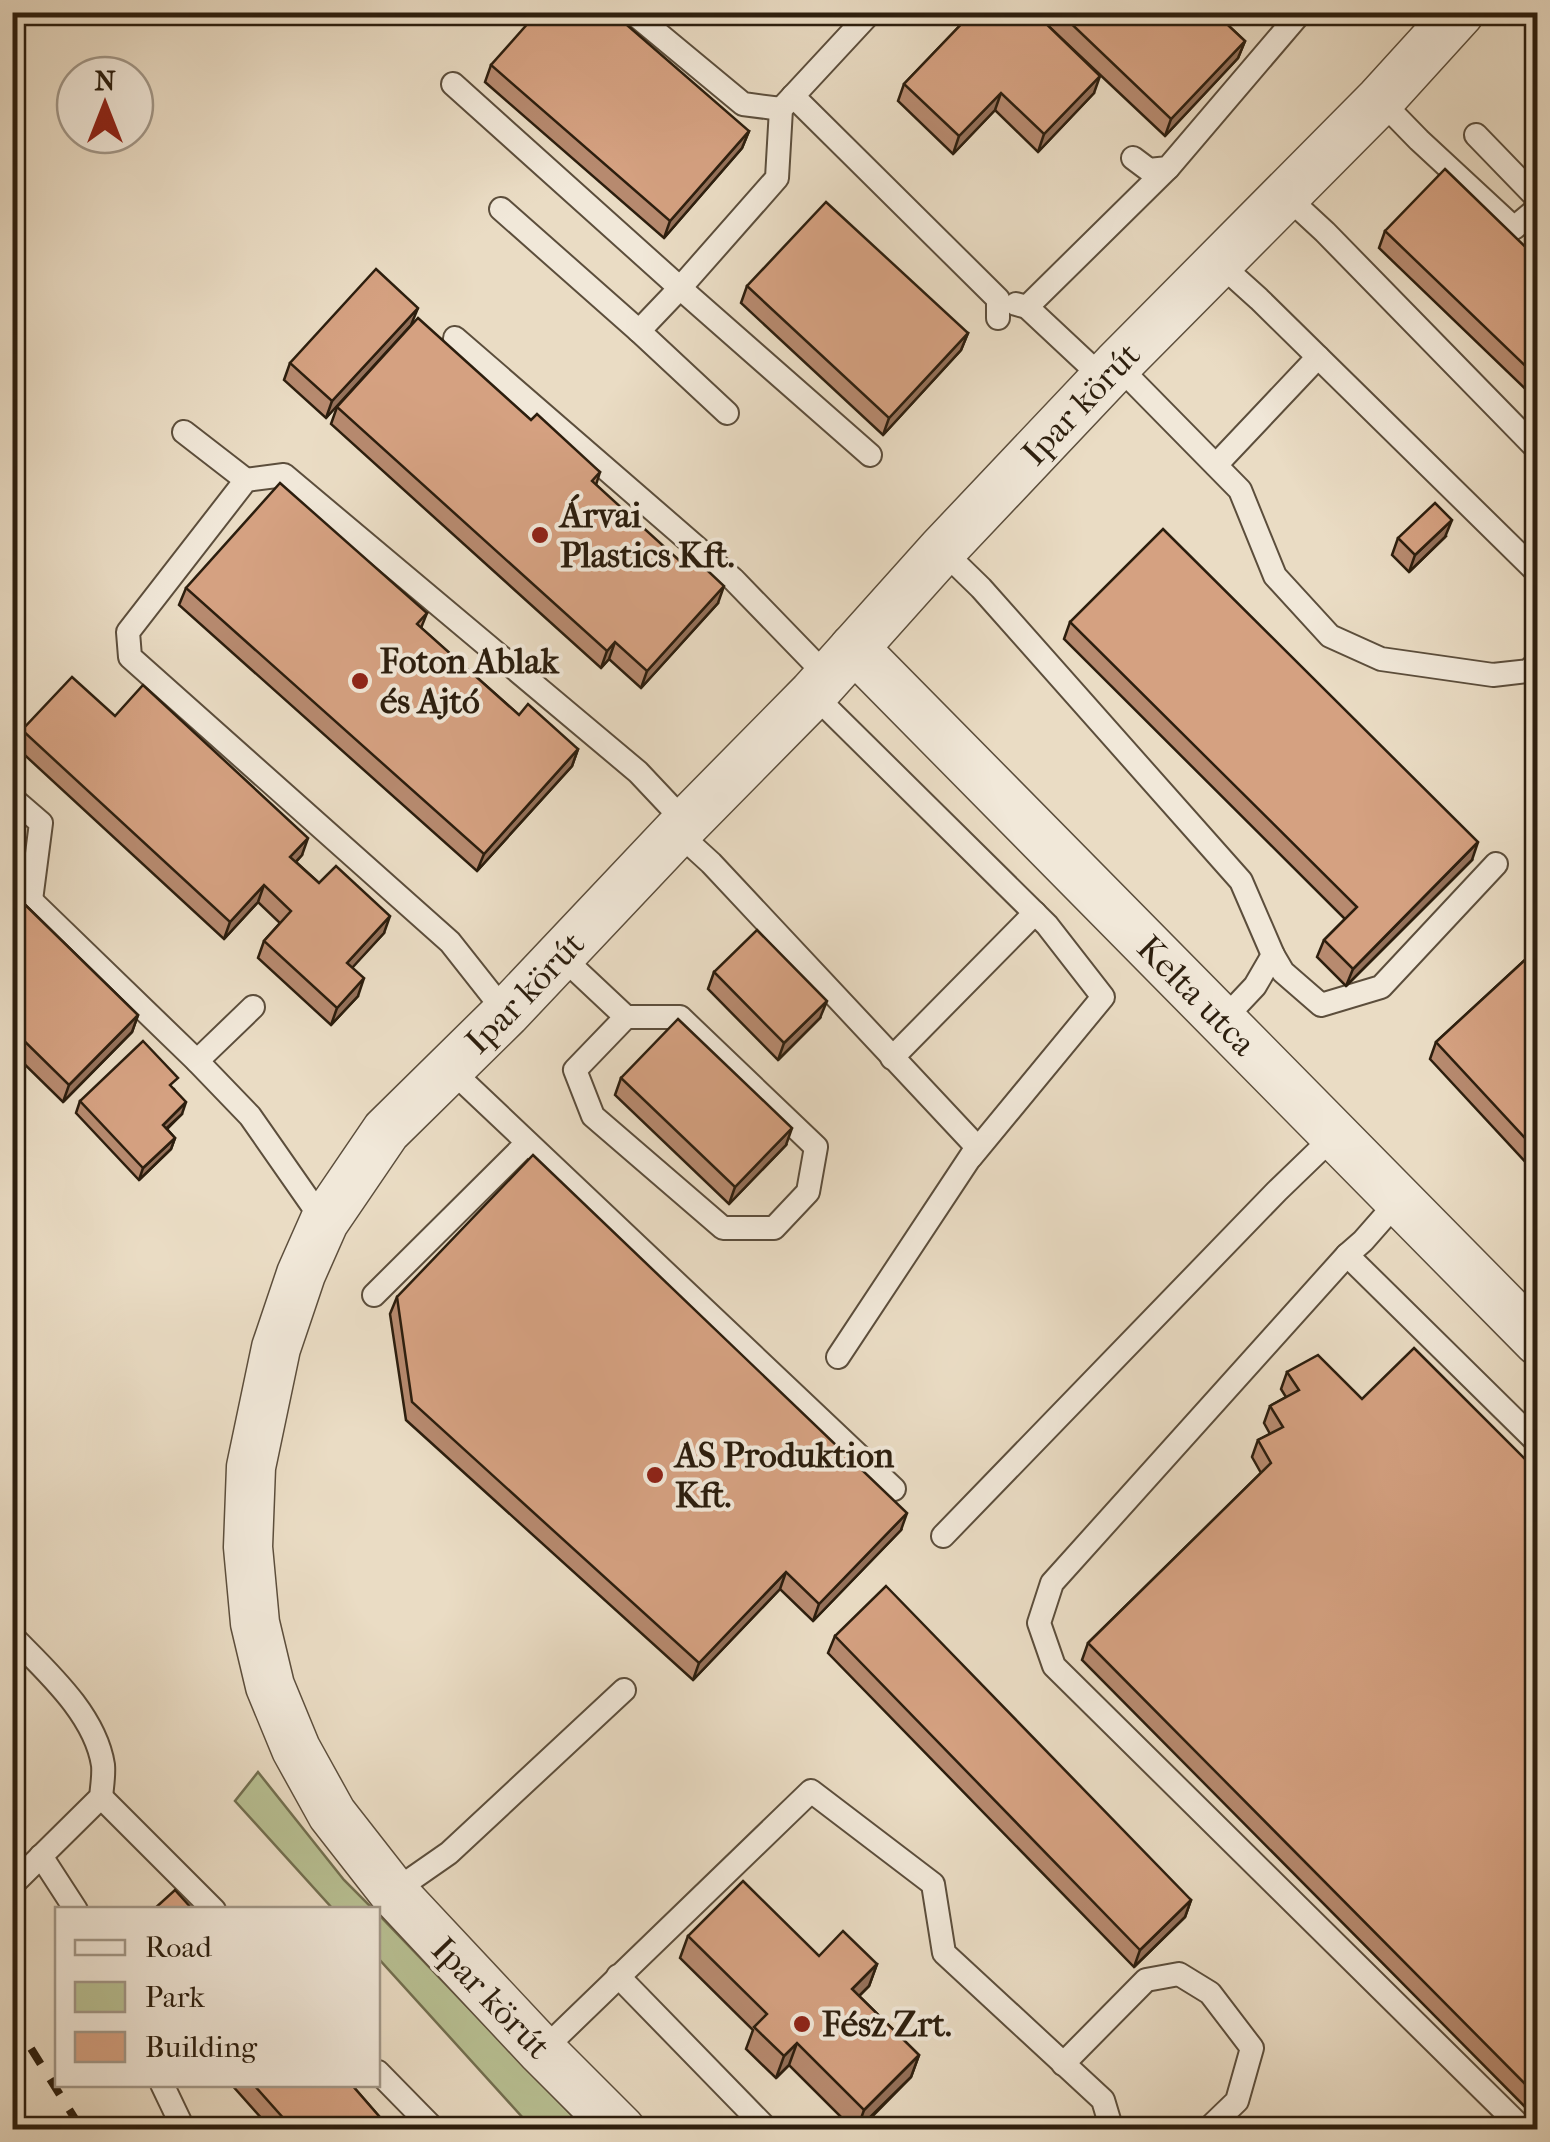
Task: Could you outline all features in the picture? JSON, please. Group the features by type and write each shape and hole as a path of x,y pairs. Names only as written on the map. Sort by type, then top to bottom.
{"street":[{"name":"Ipar körút","path":"621,2130 393,1892 332,1814 296,1749 270,1686 255,1623 248,1547 251,1467 276,1348 301,1274 324,1222 386,1131 561,956 832,673 1111,372 1380,100 1460,12"},
{"name":"Kelta utca","path":"832,673 1223,1020 1538,1341"}],"lane":[{"path":"632,12 743,104 787,102 998,309 1027,307 1168,168 1302,12"},
{"path":"639,331 777,178 787,102 871,12"},
{"path":"453,84 870,455"},
{"path":"1380,100 1514,228 1538,208"},
{"path":"1476,135 1538,198"},
{"path":"1133,158 1149,170 1168,168"},
{"path":"1285,195 1538,450"},
{"path":"502,209 727,413"},
{"path":"1218,262 1538,573"},
{"path":"1027,307 1111,372 1240,490 1276,576 1330,636 1381,659 1493,674 1528,671 1538,662"},
{"path":"455,338 734,579 832,673 1048,925 1103,997 968,1159"},
{"path":"1216,465 1318,357"},
{"path":"184,432 246,480"},
{"path":"506,1013 450,942 130,658 128,632 246,480 284,475 638,772 711,863 976,1147 838,1357"},
{"path":"942,550 1242,881 1283,972 1321,1005 1381,987 1496,864"},
{"path":"12,798 41,822 31,900"},
{"path":"12,882 250,1116 324,1222"},
{"path":"892,1058 1036,913"},
{"path":"1223,1020 1255,986 1273,955"},
{"path":"561,956 626,1017 680,1017 816,1147 808,1192 774,1228 723,1228 593,1116 575,1070 626,1017"},
{"path":"197,1061 254,1007"},
{"path":"449,1068 894,1489"},
{"path":"943,1536 1334,1136"},
{"path":"374,1295 527,1143"},
{"path":"1398,1200 1052,1582 1038,1623 1054,1666 1524,2130"},
{"path":"1347,1255 1538,1442"},
{"path":"12,1636 66,1693 93,1735 103,1766 101,1796 12,1884"},
{"path":"393,1892 449,1853 624,1690"},
{"path":"542,2051 812,1791 933,1884 944,1953 1103,2100 1112,2130"},
{"path":"101,1796 211,1907"},
{"path":"41,1856 74,1907"},
{"path":"1063,2064 1146,1980 1179,1974 1210,1993 1252,2048 1236,2101 1207,2130"},
{"path":"618,1976 768,2130"},
{"path":"380,2074 432,2126"},
{"path":"163,2087 184,2130"}],"green space":[{"path":"258,1772 344,1880 371,1907 331,1907 235,1801"},
{"path":"380,1916 585,2129 533,2129 380,1960"}],"building":[{"path":"538,12 612,12 749,131 670,221 491,65"},
{"path":"973,12 1034,12 1100,76 1044,134 1001,93 959,136 904,84"},
{"path":"1059,12 1214,12 1245,41 1171,119"},
{"path":"1445,169 1538,259 1538,378 1385,231"},
{"path":"826,202 968,333 889,418 747,286"},
{"path":"376,269 418,308 332,401 290,363"},
{"name":"Árvai Plastics Kft.","path":"418,318 531,420 537,414 600,472 592,481 682,563 690,554 724,586 647,671 615,642 607,651 337,407"},
{"name":"Foton Ablak és Ajtó","path":"280,483 427,613 417,624 519,715 528,704 578,749 484,854 186,588"},
{"path":"1435,503 1452,520 1415,555 1398,538"},
{"path":"1163,529 1478,842 1353,969 1324,940 1357,907 1070,622"},
{"path":"72,677 115,716 143,685 308,838 290,857 319,883 336,866 390,916 347,963 364,978 337,1008 264,941 291,911 264,885 230,922 22,730"},
{"path":"12,892 138,1015 69,1085 12,1029"},
{"path":"757,930 827,1001 784,1043 714,972"},
{"path":"1538,948 1538,1149 1536,1150 1436,1042"},
{"path":"678,1019 792,1128 735,1187 621,1078"},
{"path":"143,1041 178,1078 170,1085 186,1102 163,1125 175,1138 143,1168 80,1101"},
{"name":"AS Produktion Kft.","path":"533,1155 907,1513 819,1604 786,1572 699,1663 412,1402 397,1297"},
{"path":"1414,1348 1538,1472 1538,2097 1088,1643 1271,1463 1258,1440 1283,1427 1270,1406 1299,1390 1287,1372 1318,1355 1362,1399"},
{"path":"886,1586 1191,1900 1140,1950 835,1636"},
{"path":"12,1675 22,1684 12,1694"},
{"name":"Fész Zrt.","path":"743,1881 819,1956 843,1931 877,1964 852,1989 919,2055 864,2110 797,2043 784,2056 754,2027 767,2014 688,1936"},
{"path":"175,1890 190,1907 156,1907"},
{"path":"256,2087 354,2087 391,2130 294,2130"}],"railway":[{"path":"12,2018 55,2087"},
{"path":"55,2087 82,2130"}],"place":[{"name":"Árvai Plastics Kft.","path":"540,535"},
{"name":"Foton Ablak és Ajtó","path":"360,681"},
{"name":"AS Produktion Kft.","path":"655,1475"},
{"name":"Fész Zrt.","path":"802,2024"}]}
